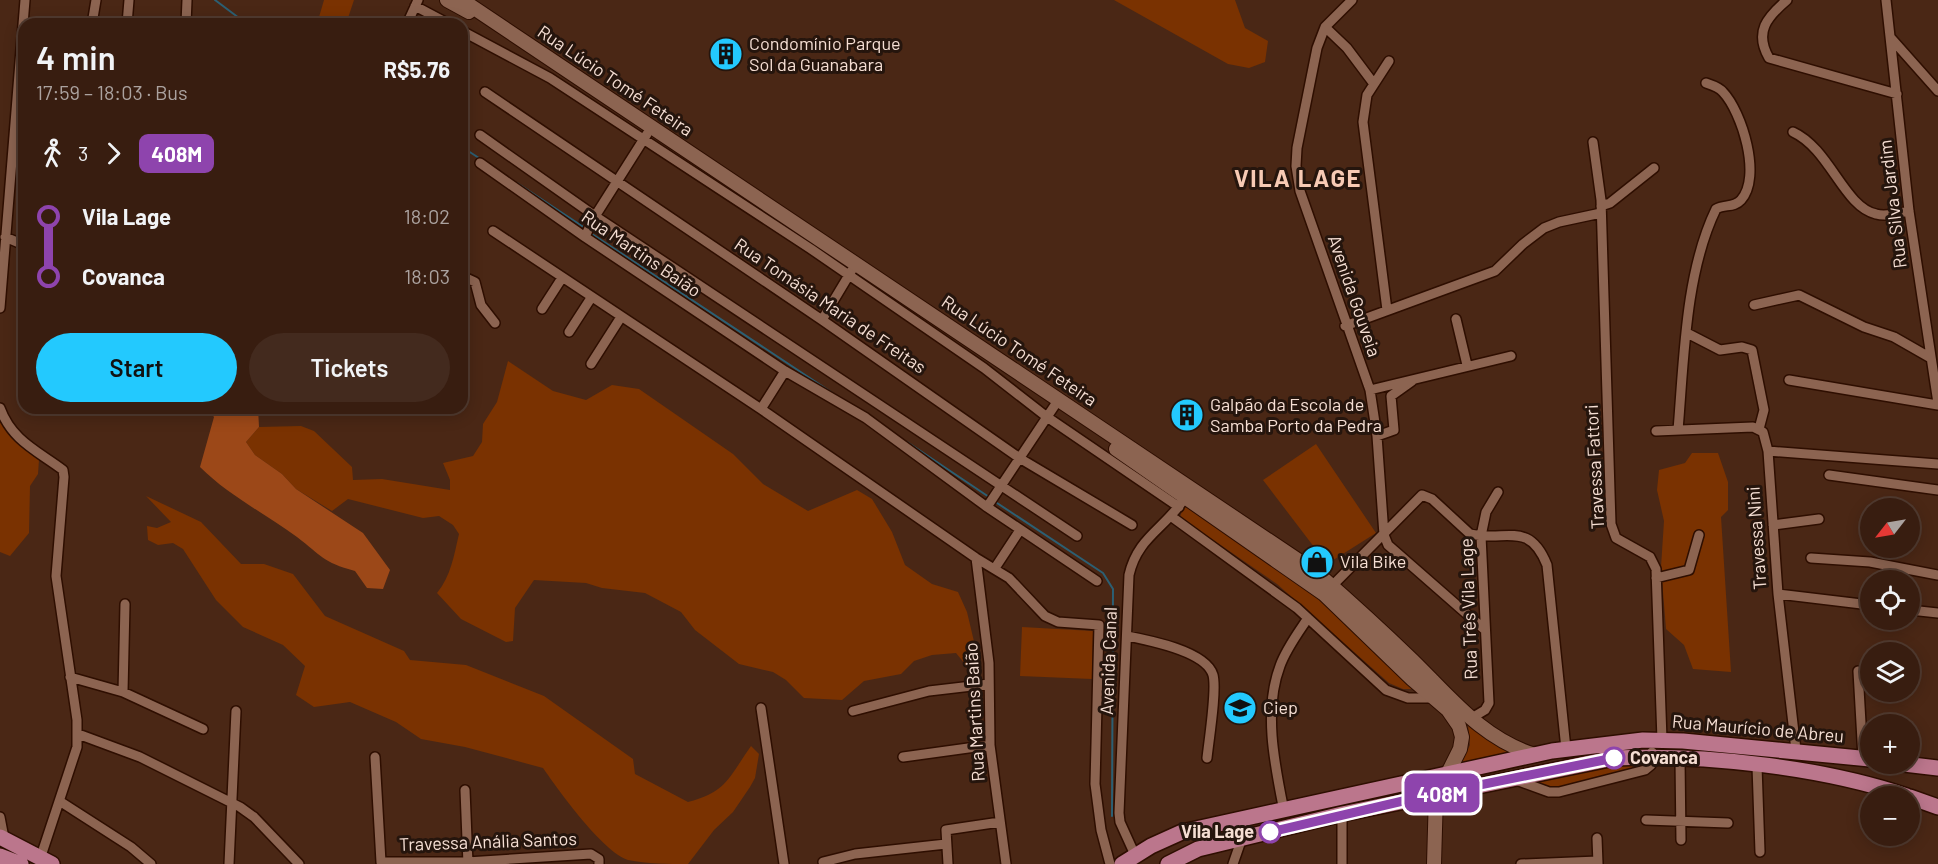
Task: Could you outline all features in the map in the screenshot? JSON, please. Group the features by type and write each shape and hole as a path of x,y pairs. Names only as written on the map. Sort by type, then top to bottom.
{"main road":[{"name":"Rua Lúcio Tomé Feteira","path":"448,0 852,270 1186,498 1328,590 1385,634 1470,719 1505,743 1535,755"},
{"name":"Rua Lúcio Tomé Feteira","path":"462,0 648,134"},
{"name":"Rua Lúcio Tomé Feteira","path":"1328,590 1412,679 1453,715 1462,737 1458,755 1447,775"},
{"name":"Rua Maurício de Abreu","path":"1122,864 1135,855 1182,832 1284,812 1566,749 1662,740 1860,757"},
{"path":"1168,864 1194,850 1342,814 1614,758 1652,757 1756,766 1844,777 1873,786"},
{"path":"1920,766 1938,768"},
{"path":"1434,864 1436,794"},
{"path":"1920,801 1938,807"},
{"path":"2,837 47,860"},
{"path":"0,856 11,863"}],"street":[{"path":"23,18 25,0"},
{"path":"93,18 96,0"},
{"path":"128,18 129,0"},
{"path":"186,18 187,0"},
{"name":"Avenida Gouveia","path":"1352,0 1325,27 1315,59 1297,148 1296,166 1303,199 1370,390 1377,436 1384,535"},
{"path":"1787,0 1765,21 1762,39 1769,58 1897,94"},
{"name":"Rua Silva Jardim","path":"1886,0 1909,211 1929,357 1938,404"},
{"path":"410,18 416,3 440,18"},
{"path":"1325,27 1347,48 1374,84"},
{"path":"468,34 648,134 593,218 586,234"},
{"path":"1890,37 1938,91"},
{"path":"1387,310 1364,137 1364,106 1374,84 1389,61"},
{"path":"0,308 18,83"},
{"path":"1678,430 1687,333 1701,251 1714,213 1720,206 1733,206 1742,200 1750,182 1749,153 1738,120 1723,91 1706,83"},
{"name":"Rua Tomásia Maria de Freitas","path":"485,92 822,320 1021,459 1132,525"},
{"path":"1793,132 1818,149 1850,195 1872,213 1879,215 1909,211"},
{"path":"480,135 593,218 1000,490 1077,536"},
{"name":"Travessa Fattori","path":"1593,142 1601,210 1612,532 1620,541 1650,557 1656,578 1662,740"},
{"name":"Rua Martins Baião","path":"480,163 785,371 866,418 990,504 1020,530 1097,581"},
{"path":"1346,326 1495,271 1523,244 1544,228 1601,210 1654,168"},
{"path":"493,231 761,410 976,558 995,568 1020,530"},
{"path":"5,237 18,242"},
{"path":"822,320 852,270"},
{"path":"542,309 562,278"},
{"path":"468,279 475,282 482,305 495,323"},
{"path":"1754,305 1798,295 1864,327 1894,337 1929,357"},
{"path":"569,332 591,298"},
{"path":"591,364 621,317"},
{"path":"1456,319 1467,365"},
{"path":"1656,431 1760,429 1764,410 1752,350 1742,347 1720,350 1687,333"},
{"path":"1370,390 1415,377 1511,356"},
{"path":"761,410 785,371"},
{"path":"1377,436 1394,430 1391,396 1415,377"},
{"path":"1789,380 1938,404"},
{"path":"0,408 11,432 35,453 63,470 65,486 56,576 78,747 61,802 47,860"},
{"path":"990,504 1054,408"},
{"name":"Travessa Nini","path":"1760,429 1768,451 1778,594 1796,750"},
{"path":"1768,451 1938,464"},
{"path":"1829,475 1938,490"},
{"name":"Rua Três Vila Lage","path":"1470,719 1485,710 1489,703 1480,536 1486,512 1498,492"},
{"path":"1328,590 1422,495 1432,499 1470,534 1480,536 1514,534 1526,537 1539,546 1547,565 1566,749"},
{"name":"Avenida Canal","path":"1135,855 1120,822 1131,567 1137,550 1172,517 1186,498"},
{"path":"1172,517 1268,585 1308,618 1386,690 1408,698 1436,698"},
{"path":"1773,525 1819,519"},
{"path":"1384,535 1388,545 1484,629"},
{"path":"1656,578 1689,570 1699,535"},
{"name":"Rua Martins Baião","path":"976,558 987,631 990,745 1006,864"},
{"path":"1811,558 1870,562 1938,575"},
{"name":"Avenida Canal","path":"995,568 1009,578 1045,616 1058,622 1096,624 1100,630 1095,784 1101,830 1110,864"},
{"path":"1778,594 1860,604"},
{"path":"123,692 125,604"},
{"path":"1920,611 1938,613"},
{"path":"1284,812 1277,776 1272,705 1279,666 1308,618"},
{"path":"1127,636 1174,648 1203,662 1209,668 1213,682 1207,758"},
{"path":"1858,671 1862,714"},
{"path":"70,677 123,692 203,729"},
{"path":"853,711 929,691 989,684"},
{"path":"761,708 784,864"},
{"path":"229,864 236,711"},
{"path":"78,734 140,757 232,803 254,817 299,864"},
{"name":"Rua Maurício de Abreu","path":"1643,740 1650,749 1652,757"},
{"path":"903,757 990,745"},
{"name":"Travessa Anália Santos","path":"375,757 381,862 468,863 598,860"},
{"path":"1511,778 1549,792 1559,792 1646,770 1651,765 1652,757"},
{"path":"1680,759 1681,840"},
{"path":"1756,766 1760,852"},
{"path":"465,790 468,863"},
{"path":"61,802 131,847 151,864"},
{"path":"1342,814 1342,864"},
{"path":"0,818 2,837"},
{"path":"1646,820 1728,823"},
{"path":"948,864 946,830 1000,822"},
{"path":"1101,830 1120,822"},
{"path":"1233,864 1242,838"},
{"path":"1521,864 1598,863 1597,838"},
{"path":"823,862 855,854 946,844"},
{"path":"855,854 856,864"}],"shaded area":[{"path":"324,0 354,0 348,18 319,18"},
{"path":"1114,0 1235,0 1245,28 1268,41 1265,62 1249,68 1228,64"},
{"path":"508,361 553,391 586,400 612,385 639,389 733,454 763,484 808,511 857,490 872,499 892,532 905,565 932,584 958,592 967,612 977,654 965,664 956,653 932,655 914,661 901,674 864,681 842,700 804,698 786,680 773,672 739,664 695,630 681,612 645,593 602,588 586,583 534,580 515,608 513,641 506,642 461,619 437,593 449,572 459,534 453,525 439,516 423,518 348,499 332,511 296,489 282,474 255,455 246,442 259,427 301,426 314,431 352,467 353,480 382,479 450,490 450,480 443,463 473,456 482,442 483,424 497,402"},
{"path":"212,414 258,414 259,427 246,442 255,455 282,474 296,489 363,533 390,570 383,589 367,588 355,571 323,558 297,537 222,486 200,467 214,417"},
{"path":"0,417 13,439 39,460 38,474 30,486 29,533 10,556 0,552"},
{"path":"1316,444 1376,533 1327,564 1263,480"},
{"path":"1692,453 1718,453 1728,482 1728,510 1721,517 1731,672 1693,669 1684,645 1666,629 1661,567 1664,521 1657,490 1659,470 1685,463"},
{"path":"146,496 201,522 241,564 264,564 293,574 325,616 404,651 410,660 466,665 544,696 633,759 635,774 688,802 711,793 726,782 751,746 759,754 755,778 733,812 714,830 688,864 628,860 606,845 594,833 543,768 465,747 421,739 396,722 350,702 314,707 296,695 305,666 283,645 243,627 216,600 183,549 173,543 158,545 148,540 147,526 157,528 171,522"},
{"path":"1185,503 1323,598 1414,689 1403,689 1389,683 1277,584 1180,517"},
{"path":"1022,627 1093,631 1092,679 1020,676"},
{"path":"1468,724 1483,736 1513,752 1461,763 1470,745"},
{"path":"1612,764 1642,766 1558,788 1536,783 1534,780"}],"waterway":[{"path":"215,0 239,18"},
{"path":"468,151 482,160"},
{"path":"517,183 585,228"},
{"path":"589,232 837,396"},
{"path":"907,442 989,497"},
{"path":"994,501 1103,573 1113,589 1112,816"}],"bus line":[{"name":"408M","path":"1270,832 1420,797 1614,758"}],"place":[{"name":"Condomínio Parque Sol da Guanabara","path":"726,54"},
{"name":"Galpão da Escola de Samba Porto da Pedra","path":"1187,415"},
{"name":"Vila Bike","path":"1317,562"},
{"name":"Ciep","path":"1240,708"},
{"name":"Covanca","path":"1614,758"},
{"name":"Vila Lage","path":"1270,832"}],"district":[{"name":"VILA LAGE","path":"1298,179"}]}
